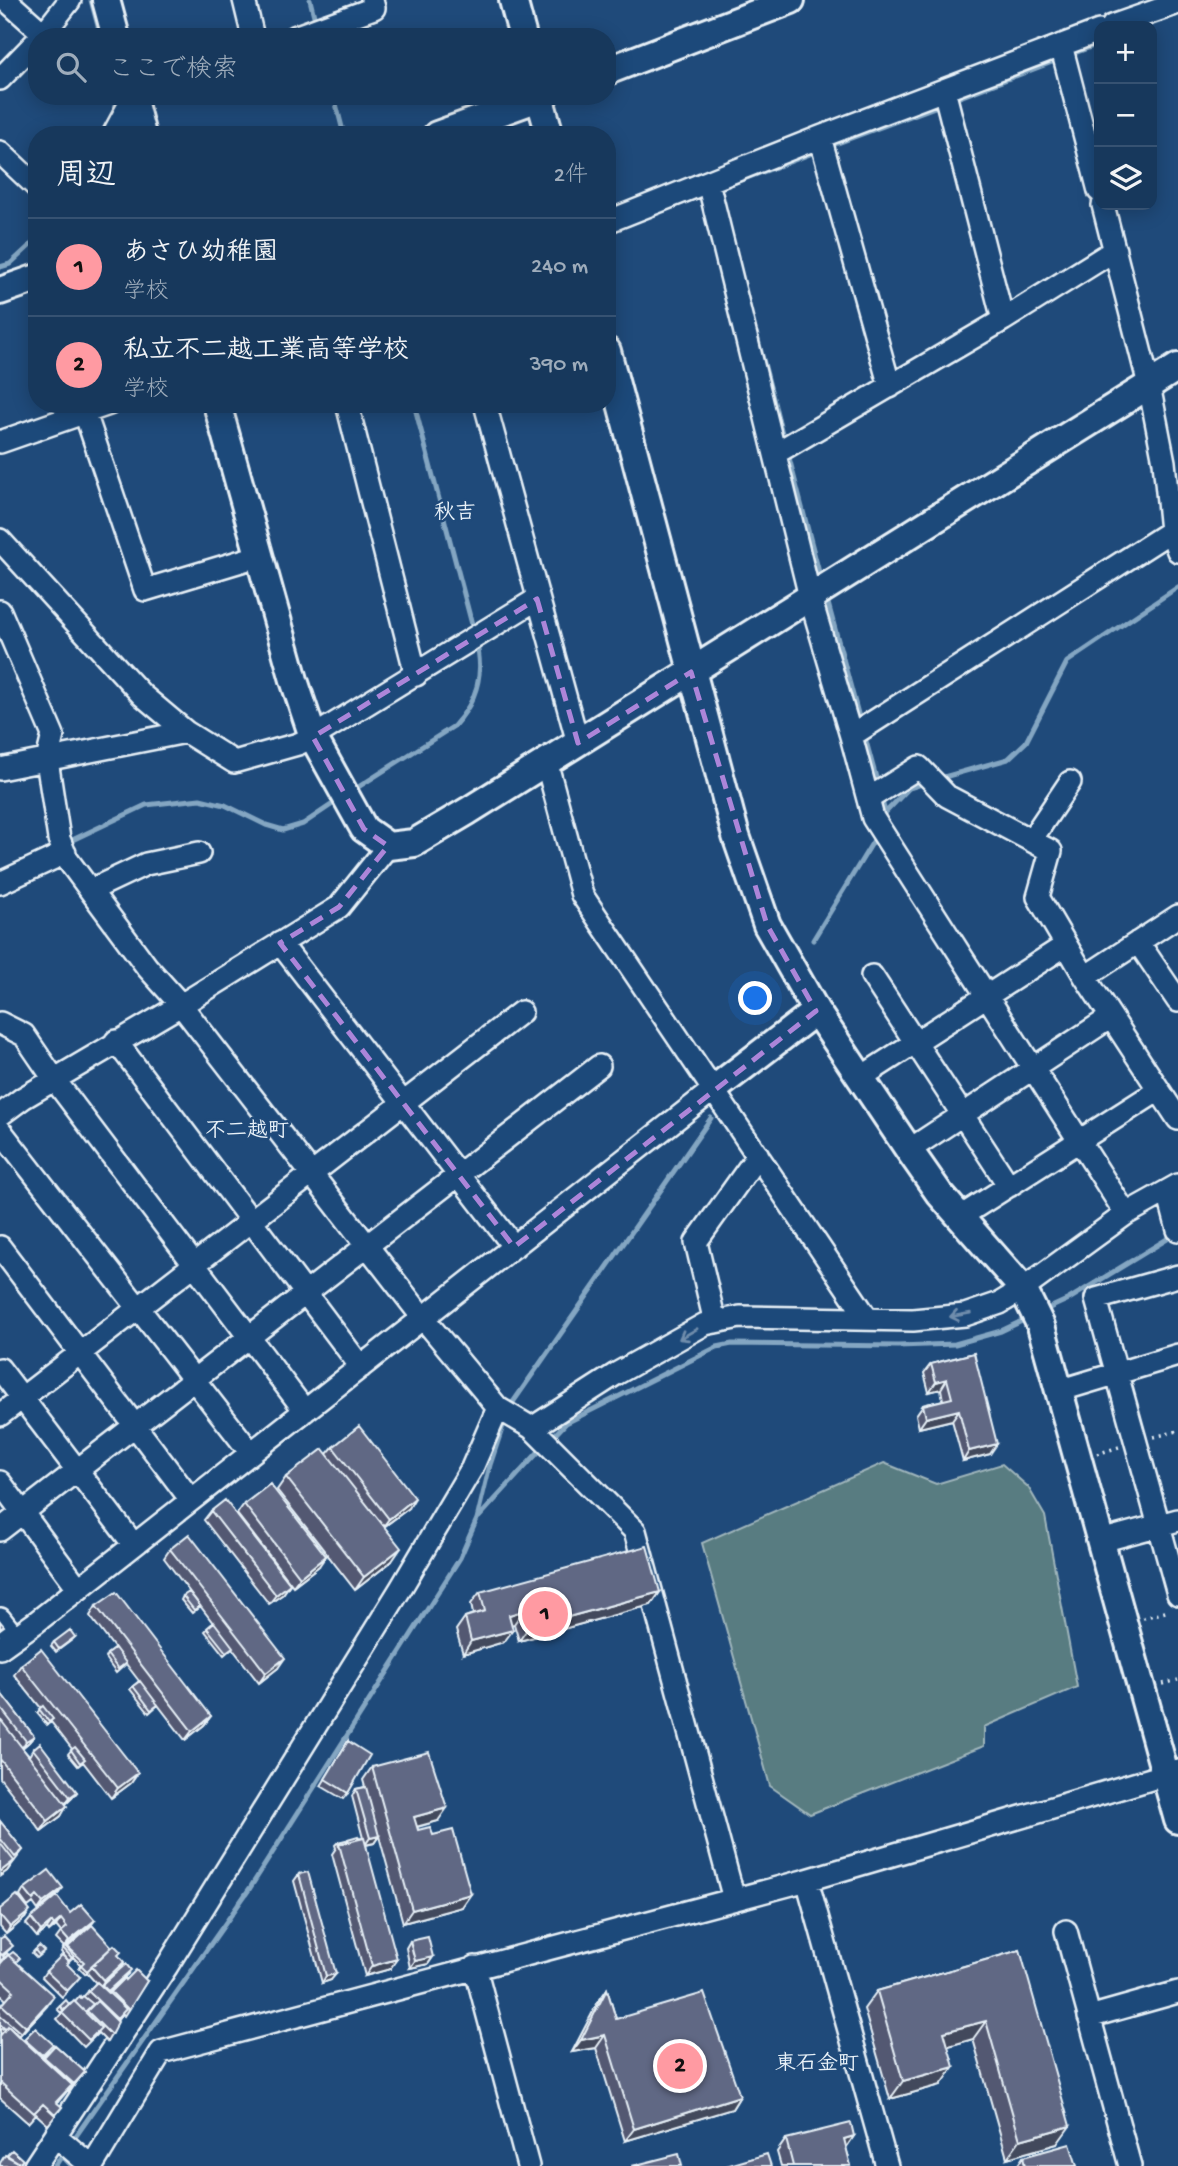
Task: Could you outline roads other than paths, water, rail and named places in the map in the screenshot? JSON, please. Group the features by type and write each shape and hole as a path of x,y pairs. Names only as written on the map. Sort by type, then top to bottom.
{"street":[{"path":"6,0 32,28"},
{"path":"47,28 70,0"},
{"path":"106,0 114,28"},
{"path":"244,0 251,28"},
{"path":"317,28 374,8 372,0"},
{"path":"513,0 521,28"},
{"path":"616,68 792,0"},
{"path":"1126,21 1178,3"},
{"path":"616,218 1094,33"},
{"path":"1061,45 1094,172"},
{"path":"0,79 28,50"},
{"path":"944,90 1003,320"},
{"path":"118,126 128,105"},
{"path":"135,105 140,126"},
{"path":"462,126 519,105"},
{"path":"543,105 548,126"},
{"path":"820,137 890,387"},
{"path":"0,152 28,178"},
{"path":"708,182 810,597 873,818 1126,1214"},
{"path":"851,736 1175,541 1171,462 1104,210"},
{"path":"776,453 1003,320 1115,250"},
{"path":"0,291 28,281"},
{"path":"219,413 258,556 313,737 363,829 387,846 414,843 1178,367"},
{"path":"616,385 736,836 766,925 817,1011 909,1150 939,1193 1023,1289 1041,1326 1124,1623 1172,1773 1178,1820"},
{"path":"349,413 416,675"},
{"path":"487,413 578,743"},
{"path":"0,442 85,414 145,590 258,556"},
{"path":"0,540 142,695 186,732 234,762 313,737 537,599"},
{"path":"0,611 53,735 47,760 62,846 90,890 147,967 181,1005 423,1318 498,1408 532,1428 635,1531 734,1899"},
{"path":"0,769 186,732"},
{"path":"545,761 582,895 867,1318"},
{"path":"868,799 919,766 947,796 1051,851 1038,897 1085,977 1178,1119"},
{"path":"1031,840 1070,782"},
{"path":"0,883 17,877 62,846"},
{"path":"0,1115 23,1098 181,1005 339,907 387,846"},
{"path":"90,890 146,864 199,853"},
{"path":"1085,977 1178,916"},
{"path":"280,943 514,1247"},
{"path":"1138,943 1178,1001"},
{"path":"860,1078 1066,945"},
{"path":"872,976 1009,1185"},
{"path":"0,1619 7,1642 35,1623 817,1011"},
{"path":"0,1415 521,1012"},
{"path":"909,1150 1111,1017"},
{"path":"0,1023 24,1035 54,1079 305,1411"},
{"path":"116,1041 360,1367"},
{"path":"0,1530 599,1066"},
{"path":"960,1217 1159,1090"},
{"path":"0,1130 251,1453"},
{"path":"715,1322 696,1242 758,1155"},
{"path":"532,1428 705,1324 740,1317 913,1320 965,1315 1000,1303 1126,1214 1173,1189 1178,1230"},
{"path":"0,1247 191,1500"},
{"path":"1178,1276 1096,1299 1169,1523 1178,1594"},
{"path":"1058,1391 1178,1356"},
{"path":"0,1369 134,1545"},
{"path":"35,2166 167,1966 401,1588 472,1468 498,1408"},
{"path":"0,1482 79,1589"},
{"path":"1101,1541 1169,1523"},
{"path":"56,2136 91,2166 161,2052 807,1880 1172,1773"},
{"path":"807,1880 887,2166"},
{"path":"1066,1931 1130,2166"},
{"path":"475,1967 528,2166"},
{"path":"1089,2017 1178,1992"}],"waterway":[{"path":"91,0 99,28"},
{"path":"310,0 316,24"},
{"path":"1157,22 1176,15"},
{"path":"1069,55 1094,46"},
{"path":"952,100 1060,59"},
{"path":"827,147 943,104"},
{"path":"114,114 115,105"},
{"path":"336,105 342,126"},
{"path":"723,187 818,151"},
{"path":"0,267 10,264 28,247"},
{"path":"756,332 784,441"},
{"path":"416,413 474,632"},
{"path":"788,454 821,580"},
{"path":"937,779 1008,759 1026,742 1067,662 1178,587"},
{"path":"826,596 861,725"},
{"path":"352,791 454,726 462,717 473,697 479,676 476,641"},
{"path":"864,734 878,785"},
{"path":"886,812 909,788 928,782"},
{"path":"881,798 885,812 881,822"},
{"path":"66,843 146,805 200,799 225,805 266,825 283,830 303,824 340,799"},
{"path":"813,940 877,835"},
{"path":"509,1408 711,1118"},
{"path":"1043,1311 1069,1299 1177,1233"},
{"path":"550,1440 566,1423 717,1347 732,1344 955,1344 1001,1331 1028,1318"},
{"path":"71,2143 250,1888 460,1558 477,1519 490,1465 506,1417"},
{"path":"479,1517 543,1447"},
{"path":"55,2166 65,2151"},
{"path":"62,2156 72,2166"}],"place":[{"name":"あさひ幼稚園","path":"545,1614"},
{"name":"私立不二越工業高等学校","path":"680,2066"}],"district":[{"name":"秋吉","path":"455,514"},
{"name":"不二越町","path":"247,1132"},
{"name":"東石金町","path":"817,2065"}]}
